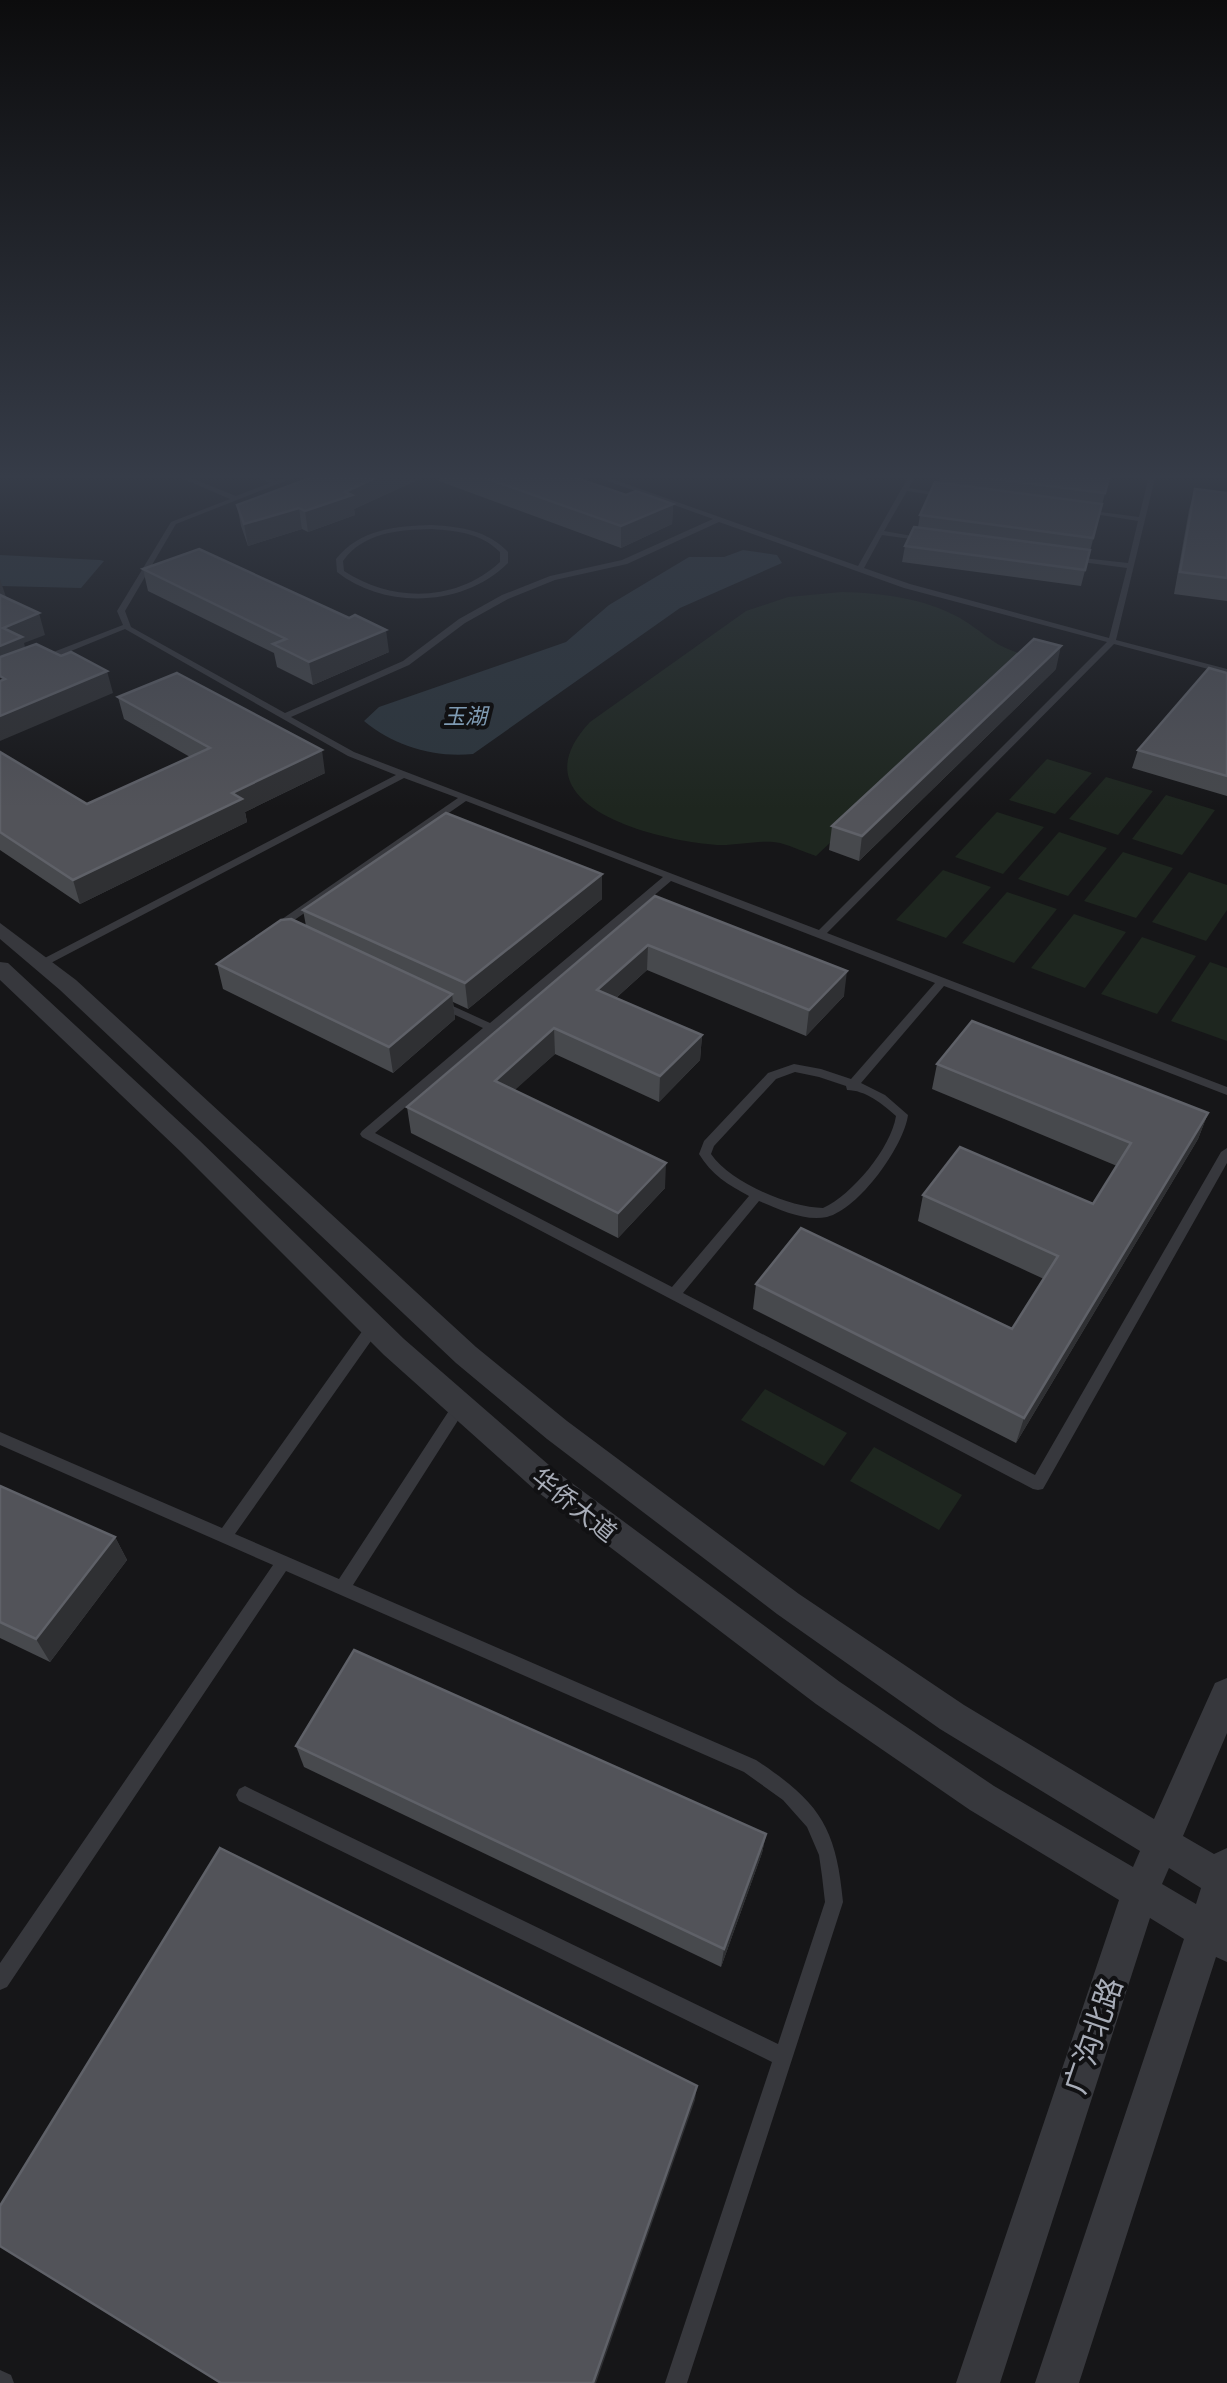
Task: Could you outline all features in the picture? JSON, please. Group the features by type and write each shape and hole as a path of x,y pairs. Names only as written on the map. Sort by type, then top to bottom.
{"street":[{"name":"华侨大道","path":"0,929 43,963 466,1355 556,1430 788,1604 935,1706 1161,1844 1225,1876"},
{"name":"华侨大道","path":"0,968 459,1408 650,1563 828,1693 982,1798 1215,1937"},
{"name":"广沟北路","path":"978,2383 1140,1893 1227,1694"},
{"path":"1057,2383 1215,1937 1225,1876"}],"lane":[{"path":"136,585 121,611 127,626 351,754 1227,1091"},
{"path":"365,585 398,594 426,594 471,585"},
{"path":"480,585 508,596"},
{"path":"283,718 406,663 462,621 535,585"},
{"path":"913,585 1227,672"},
{"path":"820,935 1112,642 1125,585"},
{"path":"36,662 127,626"},
{"path":"43,963 404,774"},
{"path":"294,936 276,928 465,798"},
{"path":"669,877 366,1134 1038,1484 1227,1152"},
{"path":"851,1087 942,982"},
{"path":"420,994 492,1028"},
{"path":"810,1070 894,1106 903,1125 901,1135 840,1207 808,1214 758,1193 709,1164 705,1154 708,1144 781,1071 810,1070"},
{"path":"674,1295 758,1193"},
{"path":"225,1536 373,1326"},
{"path":"342,1588 459,1408"},
{"path":"0,1438 750,1766 793,1793 818,1821 831,1858 834,1902 676,2383"},
{"path":"0,1980 284,1562"},
{"path":"245,1795 783,2058"}],"shaded area":[{"path":"842,592 887,595 932,606 960,618 998,644 1029,656 816,856 773,842 717,845 661,836 602,814 580,797 568,776 570,751 590,722 746,611 788,597"},
{"path":"1047,759 1092,773 1055,814 1009,800"},
{"path":"1106,777 1153,791 1118,835 1069,819"},
{"path":"1166,795 1215,810 1182,855 1132,839"},
{"path":"997,812 1044,827 1003,874 955,857"},
{"path":"1059,832 1107,848 1068,896 1018,879"},
{"path":"1123,852 1173,868 1136,918 1084,901"},
{"path":"943,870 991,887 946,938 896,920"},
{"path":"1189,872 1227,885 1227,910 1206,941 1152,922"},
{"path":"1007,892 1057,909 1014,963 962,943"},
{"path":"1074,914 1126,932 1085,988 1031,968"},
{"path":"1142,937 1196,956 1157,1014 1101,994"},
{"path":"1210,962 1227,968 1227,1041 1171,1021"},
{"path":"765,1389 847,1433 824,1466 741,1420"},
{"path":"874,1447 962,1495 939,1530 850,1481"}],"water":[{"path":"0,585 83,585 81,588"},
{"name":"玉湖","path":"642,585 732,585 680,608 473,754 415,748 364,721 379,707 566,642 609,605"}],"building":[{"path":"176,585 278,585 349,618 355,615 386,630 309,662 273,644 286,639"},
{"path":"0,595 39,613 3,628 22,637 0,646"},
{"path":"1034,639 1061,646 862,836 832,826"},
{"path":"36,644 61,656 71,652 107,671 0,716 0,681 5,679 0,676 0,657"},
{"path":"1209,668 1227,673 1227,776 1138,750"},
{"path":"177,673 322,750 232,793 242,799 73,880 0,832 0,752 87,804 210,748 118,697"},
{"path":"446,813 602,874 465,983 303,910"},
{"path":"655,896 847,971 809,1010 648,945 597,990 702,1035 660,1076 554,1028 495,1081 666,1163 618,1213 407,1107"},
{"path":"291,919 452,994 389,1047 217,964 281,920"},
{"path":"972,1021 1208,1113 1024,1418 756,1284 801,1228 1012,1329 1058,1256 923,1195 960,1147 1093,1204 1131,1143 937,1064"},
{"path":"0,1486 115,1537 36,1639 0,1622"},
{"path":"354,1650 766,1834 724,1949 296,1746"},
{"path":"220,1848 697,2086 593,2383 221,2383 0,2246 0,2206"}]}
